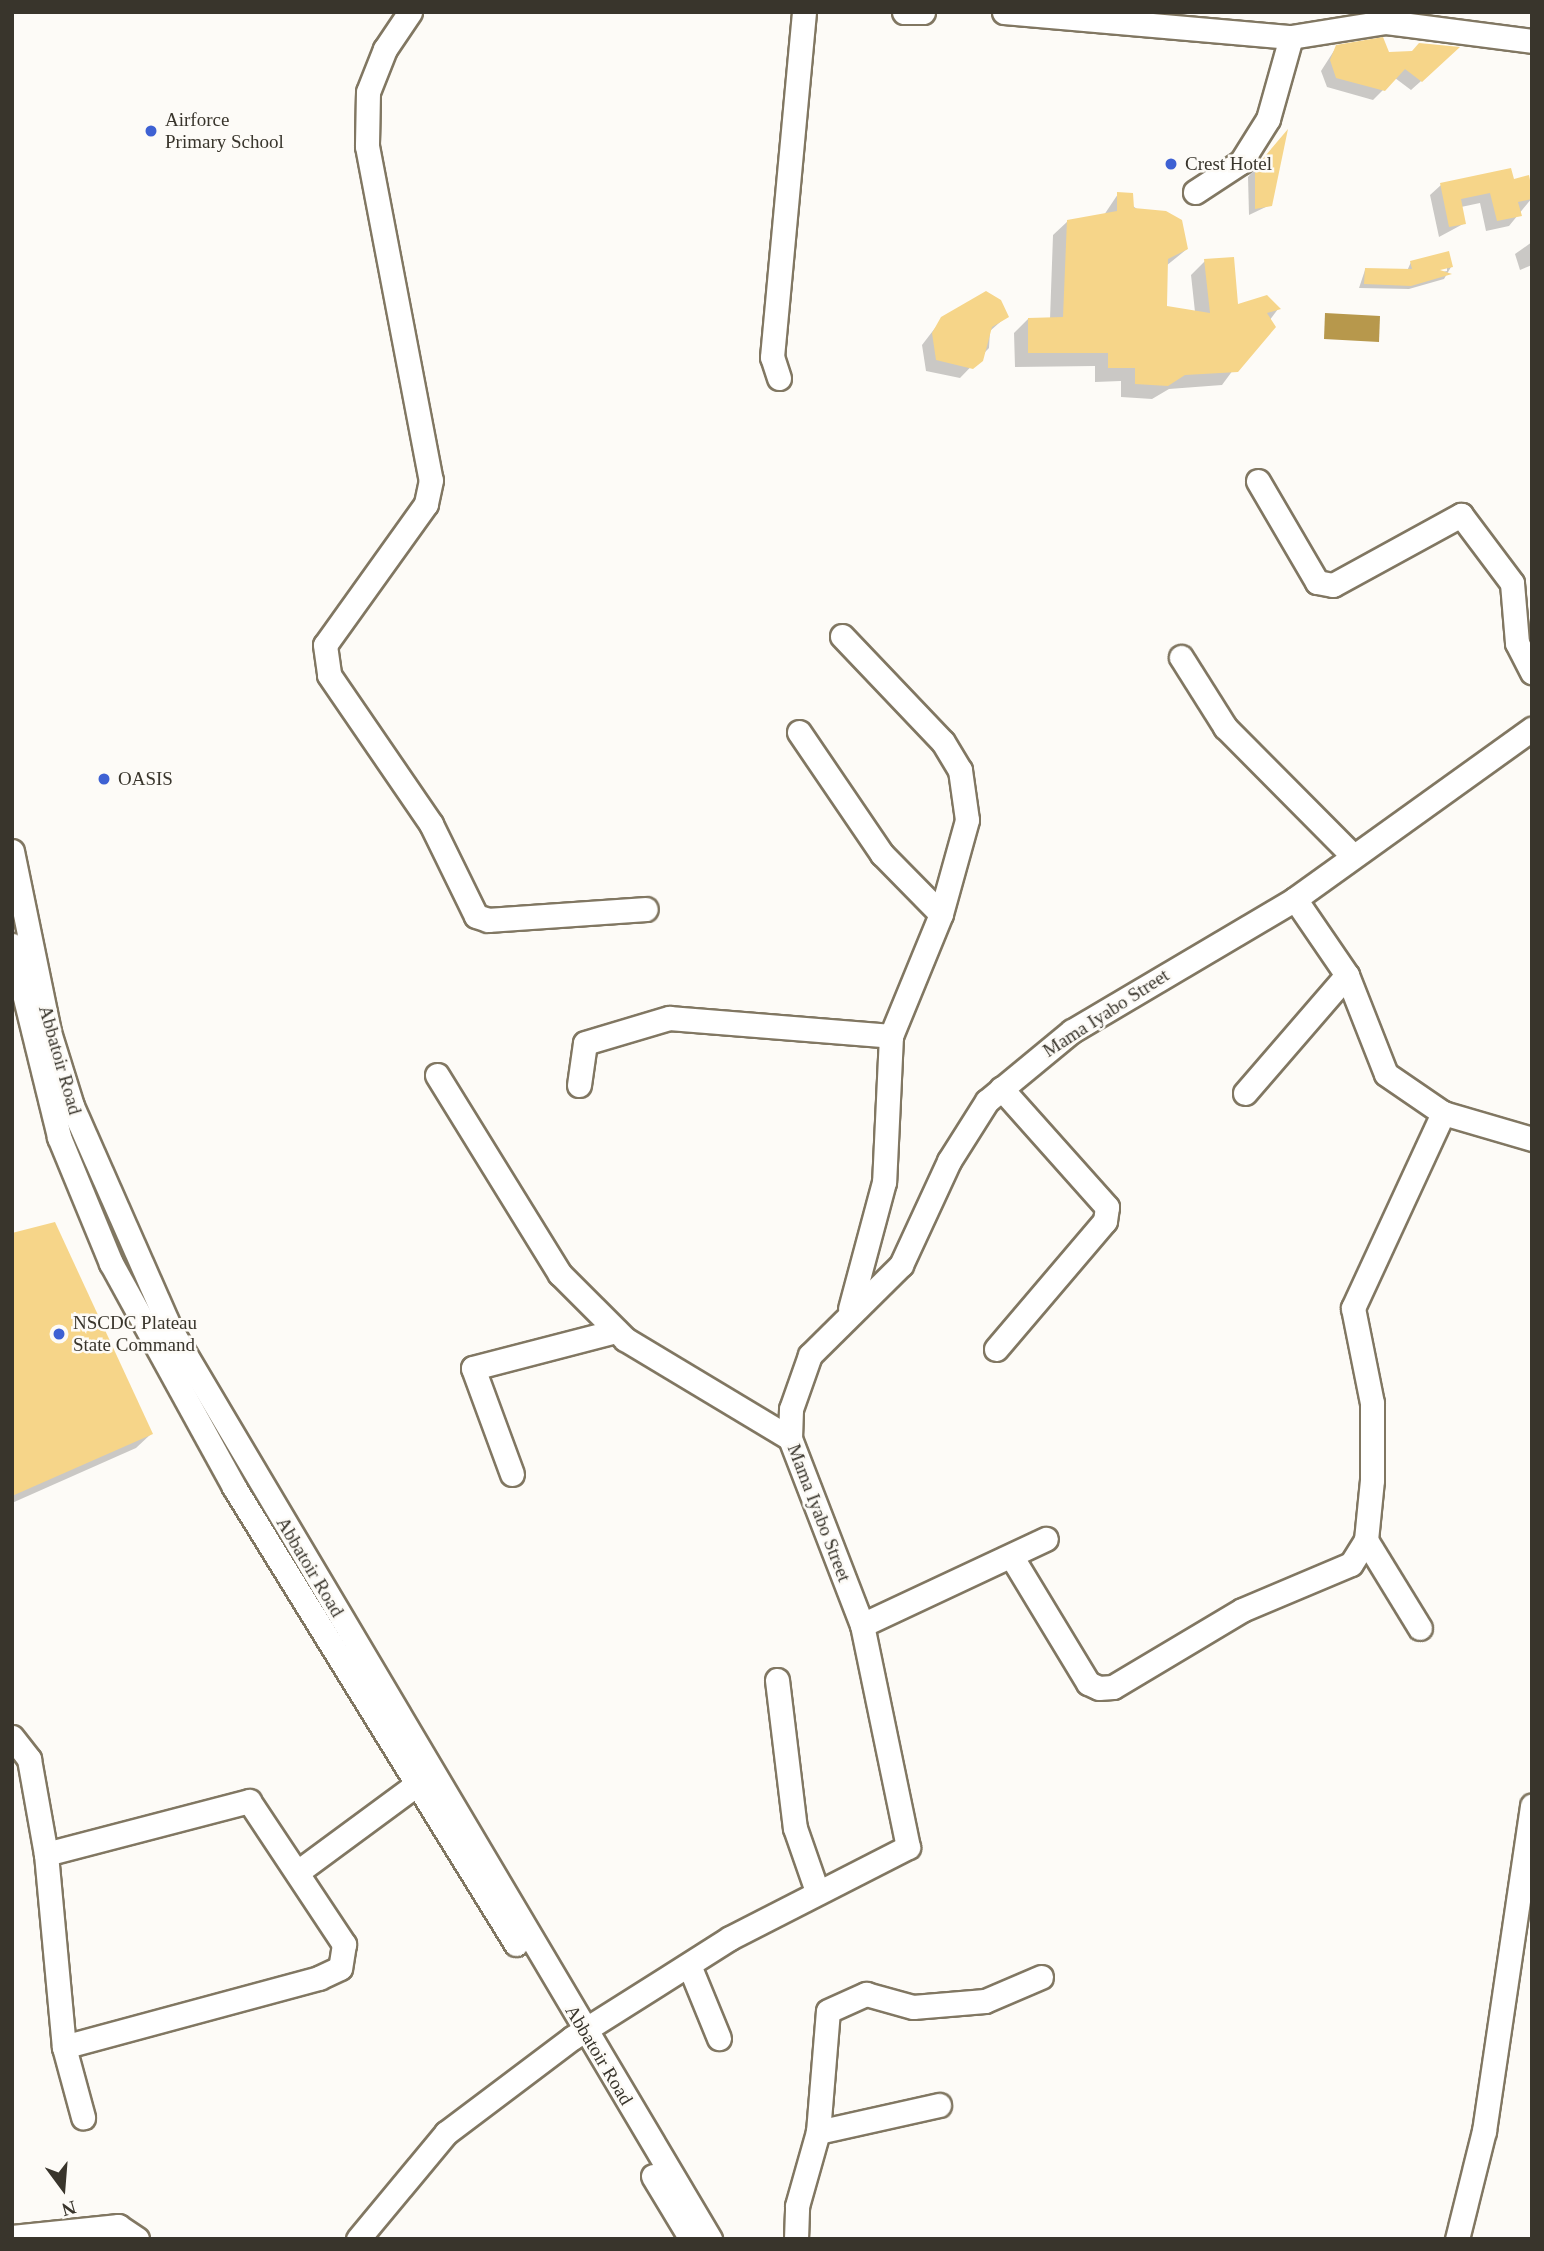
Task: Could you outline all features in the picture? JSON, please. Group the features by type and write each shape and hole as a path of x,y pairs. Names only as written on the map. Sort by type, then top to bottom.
{"street":[{"path":"410,12 385,48 368,92 367,146 431,480 426,504 325,645 329,675 432,824 476,916 488,920 646,909"},
{"path":"779,378 772,357 804,12"},
{"path":"904,12 923,12"},
{"path":"1004,12 1291,37 1386,22 1532,41"},
{"path":"1195,192 1241,162 1268,119 1291,37"},
{"path":"1258,481 1317,582 1333,585 1461,515 1512,583 1517,643 1532,672"},
{"path":"842,636 943,742 960,770 967,820 941,914 891,1036 884,1182 850,1309"},
{"path":"1181,657 1225,727 1353,856"},
{"name":"Mama Iyabo Street","path":"358,2239 446,2133 577,2034 817,1891 901,1856 910,1839 862,1625 790,1438 797,1382 810,1355 850,1309 901,1265 949,1161 1001,1088 1072,1031 1296,899 1353,856 1464,784 1532,729"},
{"path":"799,732 882,854 941,914"},
{"name":"Abbatoir Road","path":"12,851 49,1032 130,1246 213,1407 577,2034 684,2237"},
{"path":"1296,899 1347,975 1385,1074 1443,1113 1532,1139"},
{"name":"Abbatoir Road","path":"12,945 59,1137 111,1263 234,1487 417,1784 710,2239"},
{"path":"1245,1093 1347,975"},
{"path":"579,1085 585,1043 669,1018 891,1036"},
{"path":"437,1075 560,1274 616,1331 681,1378 790,1438"},
{"path":"996,1349 1105,1221 1107,1207 1001,1088"},
{"path":"1013,1559 1088,1683 1099,1688 1113,1687 1241,1610 1351,1564 1366,1539 1372,1403 1353,1308 1443,1113"},
{"path":"512,1474 473,1368 616,1331"},
{"path":"862,1625 1013,1559 1046,1539"},
{"path":"1366,1539 1420,1628"},
{"path":"777,1680 794,1828 817,1891"},
{"path":"12,1737 29,1759 46,1854 64,2047 83,2117"},
{"path":"299,1871 417,1784"},
{"path":"46,1854 249,1801 299,1871 344,1944 340,1968 64,2047"},
{"path":"1457,2239 1462,2204 1484,2131 1532,1806"},
{"path":"689,1965 719,2038"},
{"path":"796,2239 797,2206 818,2132 828,2011 866,1994 922,2007 985,2001 1041,1977"},
{"path":"818,2132 939,2105"},
{"path":"1442,2239 1462,2204"},
{"path":"12,2237 118,2226 137,2239"}],"shaded area":[{"path":"1325,313 1380,316 1379,342 1324,339"}],"building":[{"path":"1383,37 1389,52 1412,51 1419,43 1460,47 1422,82 1405,69 1385,91 1336,78 1330,60 1336,45"},
{"path":"1288,129 1272,206 1255,209 1255,168"},
{"path":"1511,168 1514,179 1529,175 1532,199 1518,202 1522,216 1497,221 1490,193 1461,199 1466,224 1449,227 1440,183"},
{"path":"1117,192 1133,193 1134,208 1166,211 1182,220 1188,249 1168,259 1167,306 1210,313 1204,259 1234,257 1238,304 1267,295 1281,309 1267,313 1276,327 1238,372 1185,375 1168,386 1135,384 1135,368 1108,368 1108,353 1028,353 1028,318 1063,317 1067,220 1117,211"},
{"path":"1449,251 1453,267 1440,270 1452,274 1411,286 1364,284 1365,268 1412,269 1410,261"},
{"path":"986,291 1001,300 1009,317 992,327 983,361 973,369 936,360 932,333 941,317"},
{"name":"NSCDC Plateau State Command","path":"55,1222 153,1434 12,1496 12,1233"}],"place":[{"name":"Airforce Primary School","path":"151,131"},
{"name":"Crest Hotel","path":"1171,164"},
{"name":"OASIS","path":"104,779"},
{"name":"NSCDC Plateau State Command","path":"59,1334"}]}
